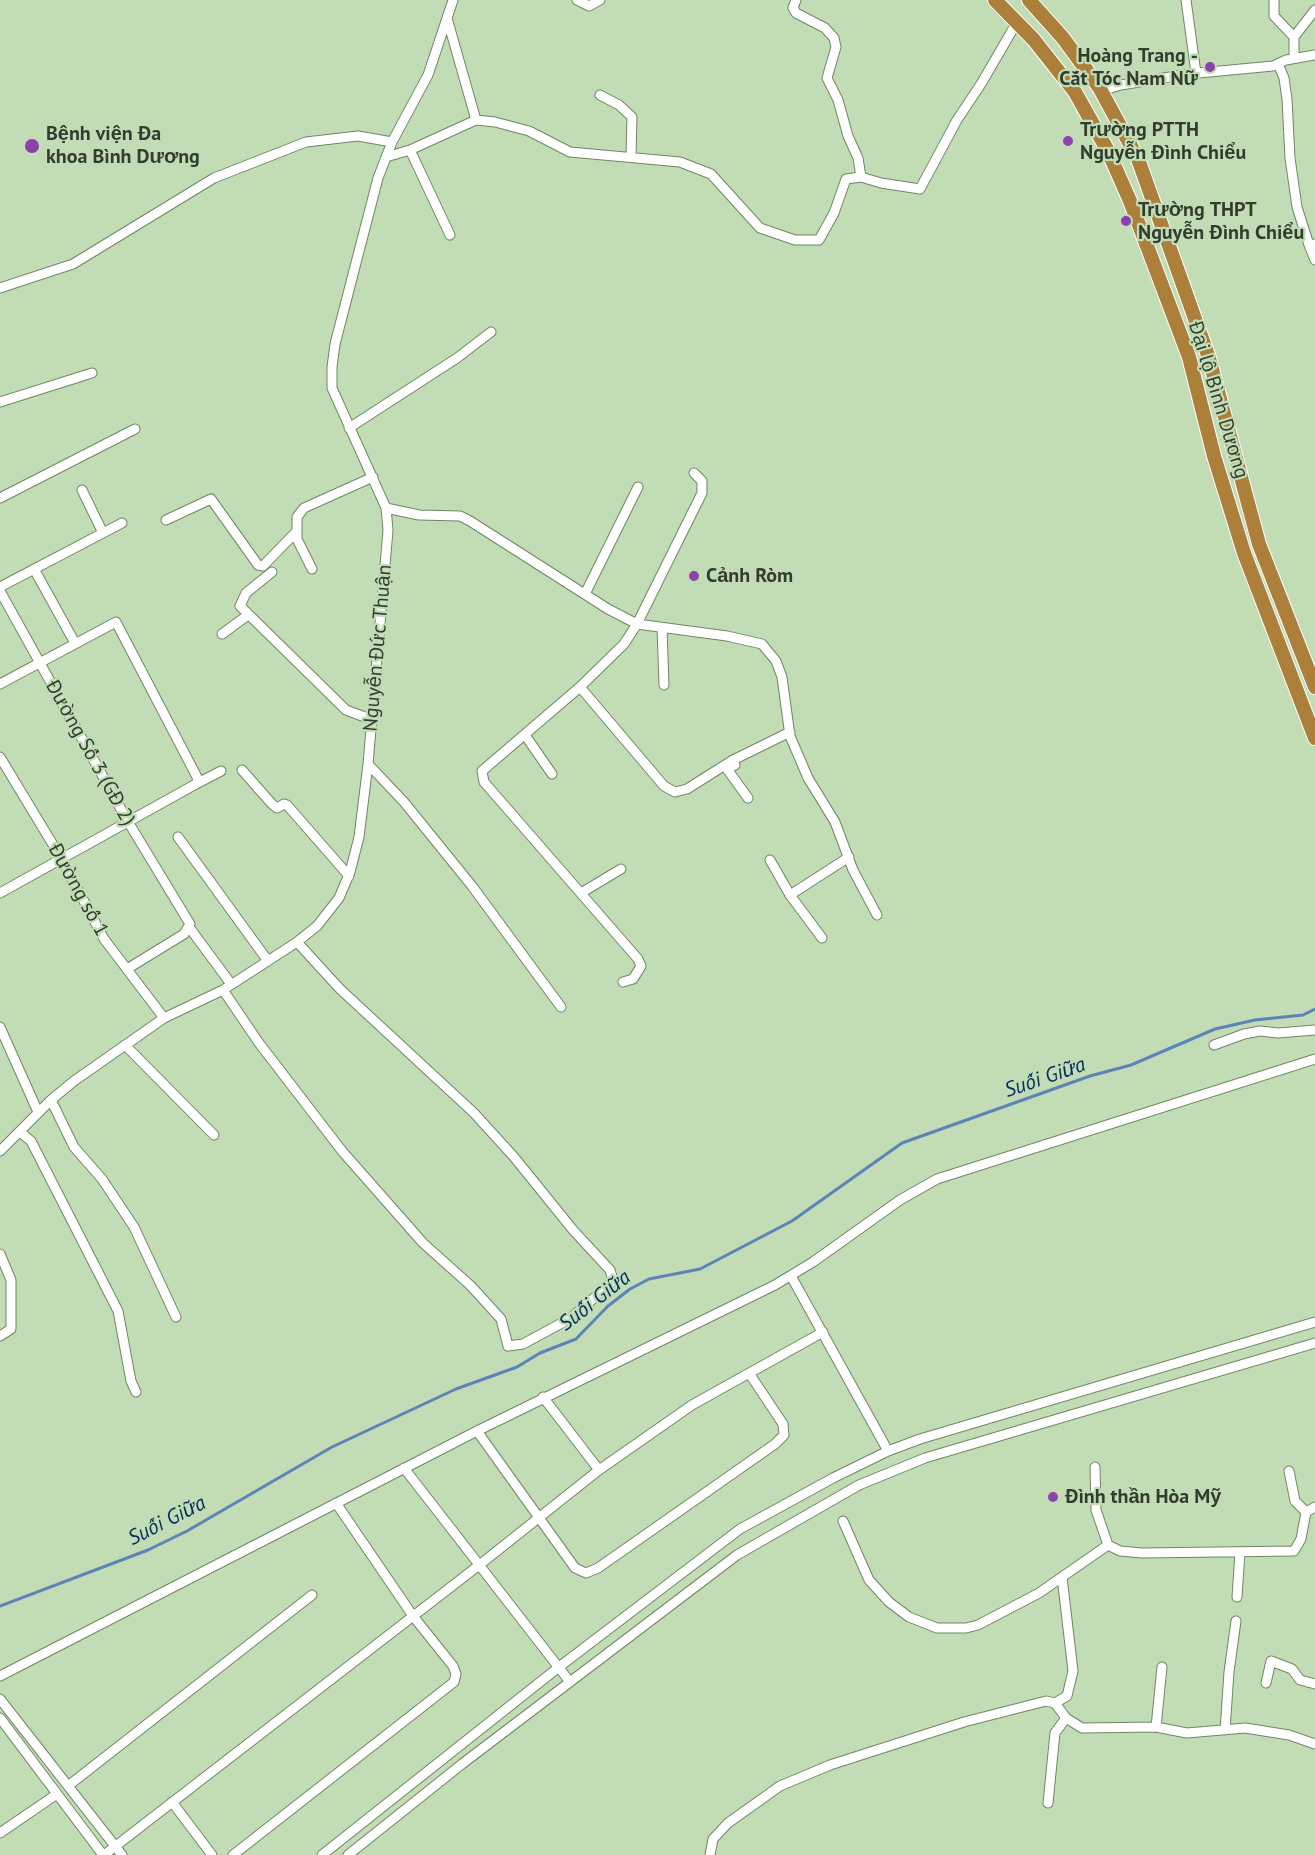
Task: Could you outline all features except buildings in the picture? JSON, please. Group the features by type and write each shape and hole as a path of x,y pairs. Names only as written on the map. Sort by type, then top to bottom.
{"highway":[{"name":"Đại lộ Bình Dương","path":"995,0 1075,92 1108,151 1130,201 1189,357 1214,456 1244,553 1315,738"},
{"path":"1013,18 1023,0"},
{"name":"Đại lộ Bình Dương","path":"1029,0 1063,38 1101,91 1138,159 1209,358 1259,544 1315,687"}],"street":[{"name":"Nguyễn Đức Thuận","path":"0,1151 51,1100 125,1045 165,1018 227,987 297,942 317,926 339,898 349,876 359,837 373,720 388,530 386,508 374,477 332,388 335,344 378,177 392,142 428,75 453,0"},
{"path":"577,0 589,6 600,0"},
{"path":"796,0 793,8 796,13 825,28 834,38 836,47 827,78 838,100 848,136 858,158 861,177"},
{"path":"1186,0 1196,73"},
{"path":"1274,0 1274,16 1294,37"},
{"path":"1294,58 1294,37 1315,10"},
{"path":"447,18 476,120"},
{"path":"386,157 410,150 476,120 529,131 570,152 680,162 711,174 760,228 795,240 819,240 834,213 846,179 861,177 889,185 920,189 957,120 981,84 1013,18"},
{"path":"1101,91 1121,85 1196,73 1278,64 1294,58 1315,55"},
{"path":"1278,64 1284,78 1287,99 1294,191 1315,260"},
{"path":"600,95 619,105 632,117 630,156"},
{"path":"0,288 73,264 214,178 306,142 358,136 392,142"},
{"path":"410,150 450,235"},
{"path":"349,428 457,358 491,332"},
{"path":"0,402 92,373"},
{"path":"0,498 135,429"},
{"path":"623,982 633,979 641,966 638,959 524,829 482,776 482,771 580,687 624,644 637,624 702,493 702,482 694,473"},
{"path":"312,569 297,539 297,517 304,508 374,477"},
{"path":"585,594 638,487"},
{"path":"82,490 104,532"},
{"path":"166,520 211,499 258,565 262,566 297,531"},
{"path":"386,508 418,515 460,516 637,624 727,636 762,644 776,662 782,677 790,734 808,778 836,822 853,870 877,915"},
{"path":"0,589 122,523"},
{"path":"34,569 75,643"},
{"path":"272,572 246,593 240,606 261,624 346,710 373,720"},
{"name":"Đường Số 3 (GĐ 2)","path":"0,589 127,820 184,912 189,927 259,1043 342,1151 423,1243 471,1286 501,1319 507,1346 523,1344 571,1318 610,1284 613,1280 610,1270 474,1113 340,989 297,942"},
{"path":"222,634 248,615"},
{"path":"0,684 113,622 118,624 195,770 198,779 196,784"},
{"path":"662,628 664,685"},
{"path":"580,687 664,786 675,792 687,789 733,760 790,734"},
{"path":"748,798 727,769 790,734"},
{"path":"525,735 552,774"},
{"name":"Đường số 1","path":"0,757 61,858 104,939 165,1018"},
{"path":"368,764 404,802 472,886 561,1007"},
{"path":"242,770 277,808 284,804 287,806 349,876"},
{"path":"0,893 127,820 221,771"},
{"path":"178,837 268,961"},
{"path":"790,895 849,857"},
{"path":"770,860 790,895 822,938"},
{"path":"581,893 621,869"},
{"path":"127,969 184,934 189,927"},
{"path":"0,1027 38,1112"},
{"path":"1214,1045 1260,1031 1278,1033 1315,1030"},
{"path":"125,1045 214,1136"},
{"path":"0,1676 543,1397 791,1276 900,1200 944,1176 1315,1059"},
{"path":"51,1100 75,1148 102,1179 134,1227 176,1317"},
{"path":"20,1132 31,1141 118,1311 131,1381 136,1392"},
{"path":"0,1254 11,1281 11,1329 0,1336"},
{"path":"791,1276 888,1451"},
{"path":"322,1855 558,1667 740,1529 888,1451 967,1424 1315,1322"},
{"path":"0,1718 103,1855 599,1470 692,1405 822,1332"},
{"path":"348,1855 570,1682 751,1546 859,1485 925,1458 1315,1343"},
{"path":"477,1431 575,1568 586,1573 598,1568 775,1444 784,1435 783,1424 749,1373"},
{"path":"543,1397 599,1470"},
{"path":"1095,1467 1096,1510 1108,1545 1120,1551 1142,1553 1294,1551 1300,1539 1306,1512 1315,1507"},
{"path":"404,1468 570,1682"},
{"path":"1289,1471 1295,1501 1306,1512"},
{"path":"233,1855 454,1682 456,1674 453,1666 413,1616 336,1503"},
{"path":"843,1521 869,1580 876,1588 889,1602 909,1617 937,1628 953,1629 978,1625 1062,1577 1108,1545"},
{"path":"1237,1597 1240,1552"},
{"path":"1054,1703 1067,1696 1073,1671 1062,1577"},
{"path":"68,1786 312,1595"},
{"path":"1225,1730 1229,1672 1236,1621"},
{"path":"1266,1683 1271,1660 1292,1669 1300,1680 1315,1684"},
{"path":"1156,1727 1162,1667"},
{"path":"0,1699 122,1855"},
{"path":"710,1855 713,1839 728,1823 780,1786 830,1765 964,1722 1046,1701 1054,1703 1066,1718 1082,1728 1156,1727 1186,1732 1245,1728 1289,1735 1315,1744"},
{"path":"1048,1803 1056,1733 1066,1718"},
{"path":"0,1833 57,1794"},
{"path":"172,1802 212,1855"}],"waterway":[{"name":"Suối Giữa","path":"0,1606 148,1550 187,1531 332,1447 456,1389 517,1367 540,1353 576,1339 608,1306 630,1289 649,1279 700,1269 792,1221 902,1143 1090,1076 1131,1065 1215,1029 1255,1020 1303,1015 1315,1009"}],"place":[{"name":"Hoàng Trang - Cắt Tóc Nam Nữ","path":"1210,67"},
{"name":"Trường PTTH Nguyễn Đình Chiểu","path":"1068,141"},
{"name":"Bệnh viện Đa khoa Bình Dương","path":"32,146"},
{"name":"Trường THPT Nguyễn Đình Chiểu","path":"1126,221"},
{"name":"Cảnh Ròm","path":"694,576"},
{"name":"Đình thần Hòa Mỹ","path":"1053,1497"}]}
